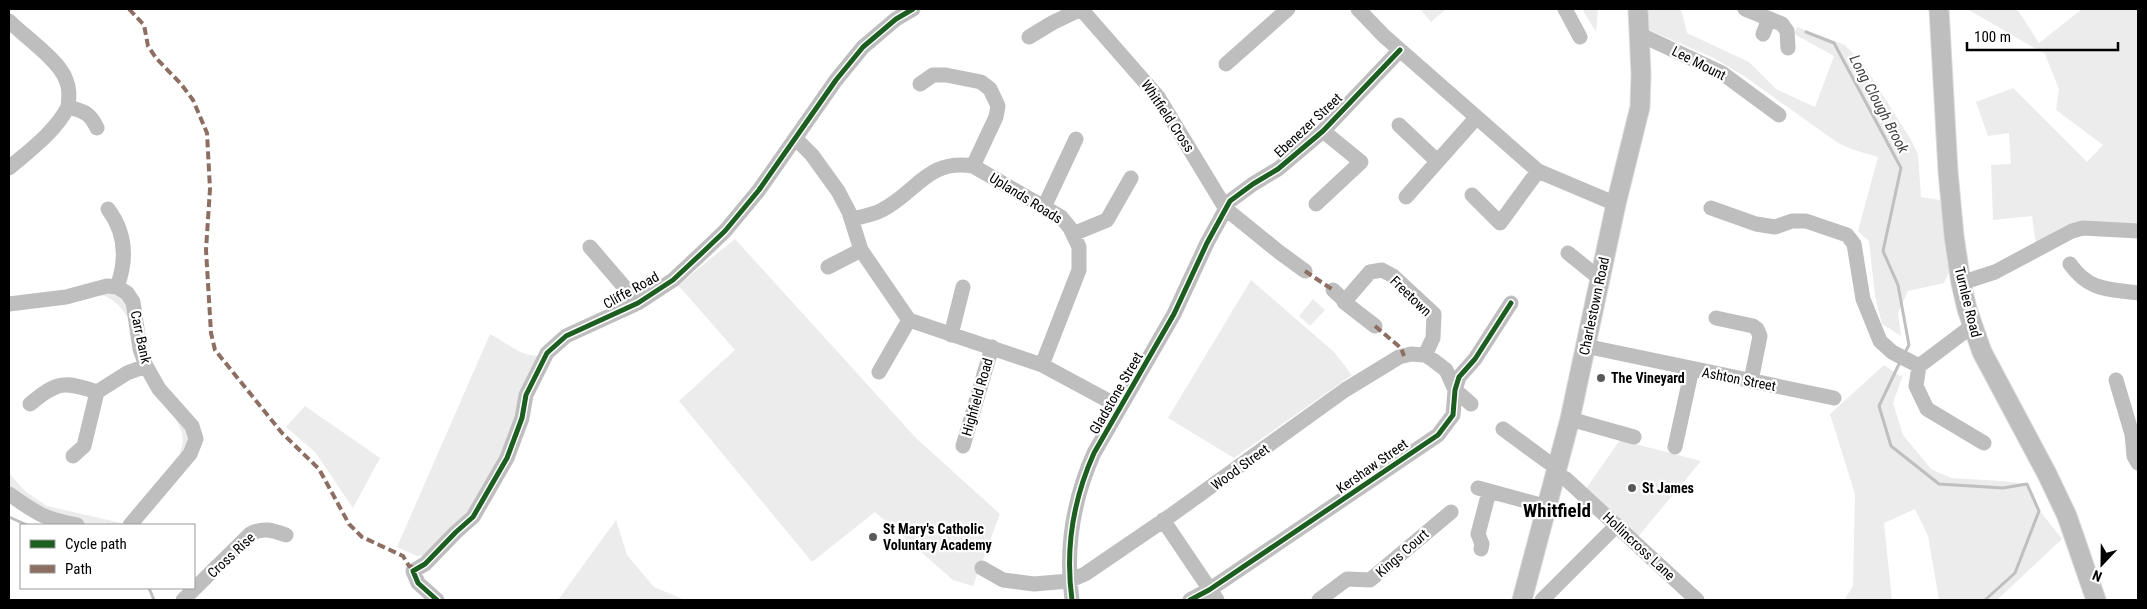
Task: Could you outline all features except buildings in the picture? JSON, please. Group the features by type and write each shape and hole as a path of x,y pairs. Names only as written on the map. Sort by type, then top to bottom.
{"main road":[{"name":"Charlestown Road","path":"1522,600 1570,419 1616,204 1640,107 1642,74 1638,9"},
{"name":"Turnlee Road","path":"1939,9 1948,171 1961,283 1972,326 1982,352 2047,474 2067,516 2096,600"}],"street":[{"name":"Cliffe Road","path":"436,600 418,583 413,571 426,564 473,517 507,458 522,418 526,396 547,353 566,336 638,303 673,280 725,231 759,190 836,80 863,46 896,19 913,9"},
{"path":"1029,37 1081,9"},
{"name":"Whitfield Cross","path":"1081,9 1158,97 1226,209"},
{"path":"1226,64 1288,9"},
{"path":"1358,9 1400,50 1538,171 1616,204"},
{"path":"1565,9 1580,37"},
{"path":"1745,9 1782,24 1787,31 1788,48"},
{"path":"1763,34 1769,19"},
{"path":"9,21 61,70 66,78 69,89 68,107 60,121 9,168"},
{"name":"Lee Mount","path":"1639,34 1722,72 1779,115"},
{"name":"Ebenezer Street","path":"1226,209 1230,201 1278,169 1323,131 1400,50"},
{"path":"920,84 933,75 946,75 981,82 990,89 998,106 996,117 973,166"},
{"path":"68,107 87,112 97,128"},
{"path":"1406,197 1476,118"},
{"path":"1399,125 1437,161"},
{"path":"1316,204 1360,162 1323,131"},
{"path":"796,139 812,155 831,179 851,219 861,250 909,320 879,372"},
{"path":"1044,207 1076,139"},
{"name":"Uplands Roads","path":"851,219 880,211 938,168 957,164 973,166 1061,217 1073,234 1079,247 1079,270 1042,365"},
{"path":"1472,195 1500,223 1538,171"},
{"path":"1073,234 1107,220 1131,178"},
{"path":"1711,208 1756,224 1775,227 1792,220 1806,221 1847,235 1854,244 1863,299 1880,341 1892,352 1914,364"},
{"path":"9,304 66,297 107,286 117,287 123,271 124,251 116,221 108,209"},
{"path":"1226,209 1305,271"},
{"name":"Gladstone Street","path":"1072,600 1069,581 1071,530 1080,488 1094,453 1174,314 1226,209"},
{"path":"1961,283 1996,272 2072,231 2083,228 2138,231"},
{"path":"590,247 638,303"},
{"path":"828,267 861,250"},
{"path":"1568,252 1594,274 1601,276"},
{"path":"2070,264 2078,275 2091,285 2111,291 2138,293"},
{"name":"Freetown","path":"1344,300 1370,272 1382,270 1394,276 1434,314 1433,338 1418,355"},
{"name":"Carr Bank","path":"117,287 127,293 133,302 140,349 146,366 159,389 192,426 196,439 190,454 131,524"},
{"path":"951,335 963,287"},
{"path":"1332,290 1351,308 1375,326"},
{"name":"Kershaw Street","path":"1190,600 1213,595 1438,435 1453,415 1455,390 1459,377 1475,359 1511,303"},
{"path":"1716,318 1753,326 1757,329 1760,336 1751,381"},
{"name":"Highfield Road","path":"909,320 1042,365 1120,407"},
{"path":"1914,364 1972,326"},
{"name":"Ashton Street","path":"1585,346 1632,354 1692,369 1834,398"},
{"name":"Highfield Road","path":"963,446 992,347"},
{"path":"1418,355 1446,370 1455,390 1471,404"},
{"name":"Wood Street","path":"1069,581 1085,574 1345,390 1399,357 1418,355"},
{"path":"1914,364 1916,386 1927,409 1984,443"},
{"path":"72,456 84,446 97,392 127,373 146,366"},
{"path":"1674,447 1692,369"},
{"path":"2116,380 2132,434 2134,456 2138,463"},
{"path":"30,404 44,392 65,384 71,383 97,392"},
{"path":"1570,419 1634,437"},
{"path":"1503,429 1557,470"},
{"name":"Hollincross Lane","path":"1557,470 1691,597"},
{"path":"1481,549 1482,544 1478,534 1483,490 1548,507"},
{"path":"9,494 45,518 72,524"},
{"name":"Kings Court","path":"1320,600 1348,579 1370,580 1451,512"},
{"path":"1163,520 1213,595"},
{"path":"1544,600 1617,525"},
{"name":"Cross Rise","path":"195,588 250,534 258,529 270,530 286,535"},
{"path":"982,568 995,576 1009,581 1034,584 1069,581"},
{"path":"177,589 183,600"},
{"name":"Cross Rise","path":"183,600 194,589"}],"shaded area":[{"path":"1420,9 1446,9 1431,22"},
{"path":"1582,9 1598,9 1596,32"},
{"path":"1645,9 1681,9 1687,33 1749,62 1776,89 1815,107 1834,56 1794,34 1797,27 1845,45 1864,65 1918,154 1921,197 1940,200 1950,270 1944,283 1908,291 1898,313 1901,336 1882,324 1875,296 1869,241 1858,231 1878,157 1838,143 1744,76 1712,57 1653,32 1646,26"},
{"path":"1967,9 2017,9 2039,43 2082,9 2138,9 2138,225 2076,222 2036,245 2032,216 1993,220 1991,165 2011,164 2009,133 1988,136 1976,102 2013,88 2087,162 2103,145 2056,110 2059,89 2045,54"},
{"path":"735,239 916,438 1000,514 973,586 953,580 875,512 812,562 679,401 735,350 678,285"},
{"path":"1251,280 1334,352 1352,375 1234,458 1168,418"},
{"path":"127,293 131,323 117,304 109,298 98,294"},
{"path":"1313,299 1325,310 1310,326 1299,316"},
{"path":"490,334 527,355 541,355 508,443 469,513 424,555 417,556 397,547"},
{"path":"1884,365 1900,376 1903,375 1893,403 1903,435 1931,469 1951,478 2027,484 2040,511 2062,539 1997,600 1939,600 1928,536 1915,509 1884,523 1892,600 1844,600 1853,586 1855,494 1830,414"},
{"path":"305,406 380,458 353,508 315,452 286,427"},
{"path":"173,415 192,426 184,462 180,452 183,442 182,433"},
{"path":"1620,440 1701,461 1637,538 1585,490"},
{"path":"9,473 26,492 47,506 126,524 75,524 9,494"},
{"path":"616,520 627,555 654,587 685,600 558,600"}],"waterway":[{"name":"Long Clough Brook","path":"1806,32 1834,43 1901,168 1883,251 1898,285 1909,345 1904,354"},
{"name":"Long Clough Brook","path":"1900,362 1879,406 1891,446 1939,484 2003,488 2027,484 2039,511 2015,573 1985,600"},
{"path":"9,517 25,524"},
{"path":"149,589 154,600"}],"marked path":[{"path":"129,9 144,25 148,46 156,58 181,84 193,100 207,133 210,189 206,250 211,333 215,350 282,433 319,469 349,524 362,537 403,556 409,566 416,568"},
{"path":"1305,271 1333,290"},
{"path":"1375,326 1401,348 1404,356"}],"cycle path":[{"path":"437,600 418,583 413,571 425,564 473,517 507,458 522,418 526,395 547,353 566,336 638,303 673,280 703,252 725,231 759,190 836,80 863,47 896,19 913,9"},
{"path":"1072,600 1070,581 1072,525 1081,489 1094,453 1174,314 1207,243 1230,201 1278,169 1323,131 1400,50"},
{"path":"1190,600 1209,590 1438,435 1453,415 1455,390 1459,377 1475,359 1511,303"}],"place":[{"name":"The Vineyard","path":"1601,378"},
{"name":"St James","path":"1632,488"},
{"name":"St Mary's Catholic Voluntary Academy","path":"873,537"}],"district":[{"name":"Whitfield","path":"1557,510"}]}
